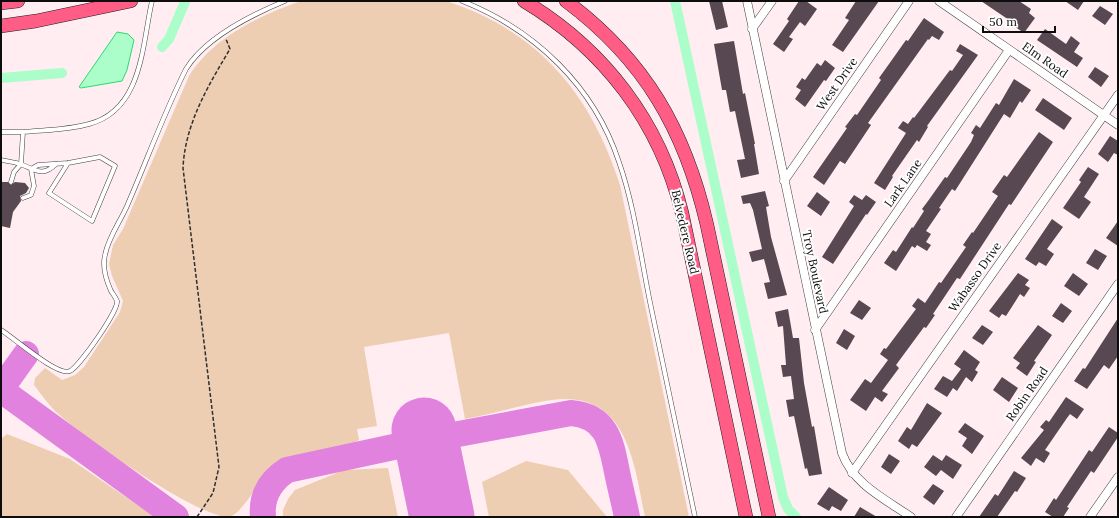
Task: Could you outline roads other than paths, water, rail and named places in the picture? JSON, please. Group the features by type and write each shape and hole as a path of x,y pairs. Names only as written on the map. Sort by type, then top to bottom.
{"main road":[{"path":"1,3 18,1"},
{"path":"1,26 36,21 131,1"},
{"name":"Belvedere Road","path":"524,1 567,30 597,57 626,92 654,136 678,196 746,517"},
{"name":"Belvedere Road","path":"566,1 595,24 626,56 657,98 674,128 688,159 699,192 769,517"},
{"path":"711,356 733,352"}],"street":[{"name":"Troy Boulevard","path":"747,1 815,330 844,460 852,473 863,484 910,517"},
{"path":"752,29 772,1"},
{"name":"West Drive","path":"784,181 909,1"},
{"name":"Elm Road","path":"939,1 1118,125"},
{"name":"Lark Lane","path":"815,330 1010,50"},
{"name":"Wabasso Drive","path":"852,473 1118,95"},
{"name":"Robin Road","path":"956,517 1118,284"},
{"path":"1090,517 1118,477"}],"lane":[{"path":"1,132 23,132 88,124 106,117 117,108 129,92 136,76 152,1"},
{"path":"1,330 54,367 64,372 70,371 79,364 112,315 116,305 117,302 109,286 104,266 106,248 120,223 186,69 196,55 223,34 256,13 284,1"},
{"path":"462,1 510,25 537,43 556,60 575,81 589,100 610,139 628,192 695,517"},
{"path":"11,182 14,172 21,164 23,132"},
{"path":"31,169 38,165 68,163 100,157 115,166 92,221 49,193 68,163"},
{"path":"1,160 21,164 38,172 51,169 56,164"},
{"path":"23,198 31,196 34,186 31,169"}],"waterway":[{"path":"675,1 783,497 788,509 796,517"},
{"path":"162,47 169,39 185,2"},
{"path":"1,78 62,73"}]}
